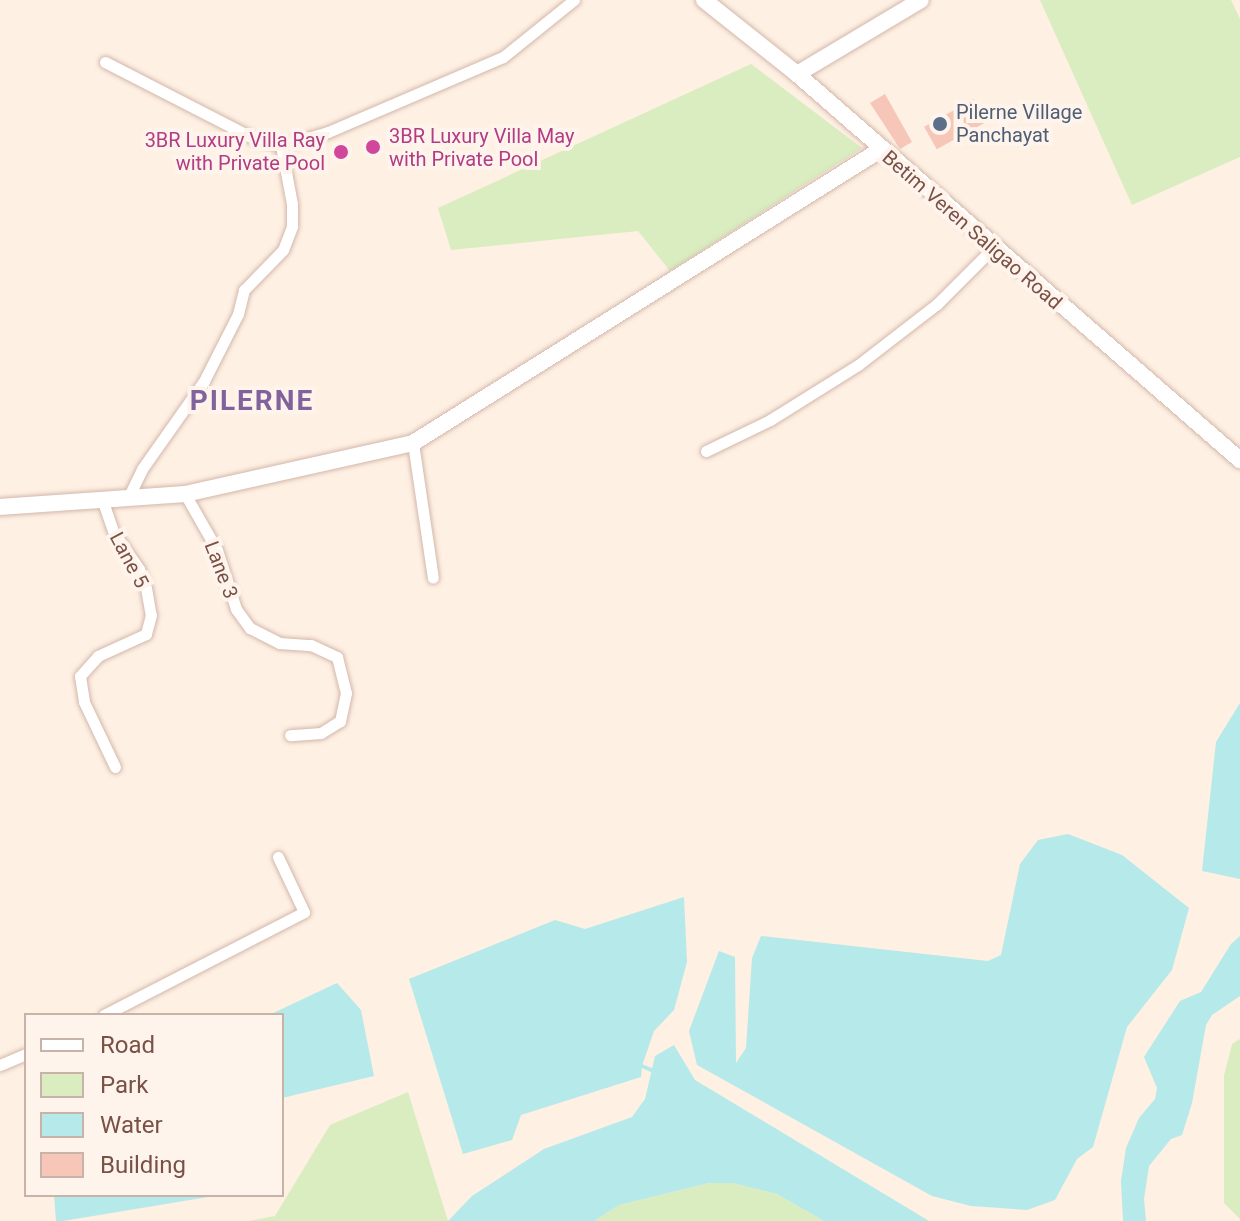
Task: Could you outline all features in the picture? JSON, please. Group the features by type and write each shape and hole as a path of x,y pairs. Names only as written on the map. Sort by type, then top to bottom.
{"main road":[{"name":"Betim Veren Saligao Road","path":"704,0 797,74 880,150 1240,460"},
{"path":"797,74 921,0"},
{"path":"0,507 185,494 413,443 880,150"}],"street":[{"path":"105,62 251,137 281,146 328,132 503,57 574,0"},
{"path":"128,498 142,469 204,381 238,314 244,290 283,250 292,226 292,204 281,146"},
{"path":"706,451 770,420 858,365 937,304 993,248"},
{"path":"413,443 433,578"},
{"name":"Lane 3","path":"185,494 217,550 236,609 250,628 279,643 311,645 337,657 346,693 340,721 321,733 290,735"},
{"name":"Lane 5","path":"102,499 114,533 139,569 151,615 146,634 98,656 80,676 84,702 115,767"},
{"path":"108,1013 304,912 278,857"},
{"path":"0,1065 24,1055"}],"green space":[{"path":"1040,0 1231,0 1240,19 1240,157 1132,205"},
{"path":"751,64 862,148 670,271 638,231 451,250 438,208"},
{"path":"1240,1039 1240,1219 1224,1203 1224,1076 1232,1044"},
{"path":"408,1092 448,1221 248,1221 275,1216 330,1125"},
{"path":"709,1183 732,1183 777,1194 824,1221 594,1221 619,1205"}],"water":[{"path":"1240,703 1240,879 1202,871 1216,742"},
{"path":"1068,834 1122,855 1189,908 1172,970 1127,1027 1093,1147 1077,1159 1055,1200 1027,1210 971,1206 932,1196 697,1065 689,1031 719,951 735,957 736,1063 746,1048 752,958 761,936 988,961 1001,955 1020,864 1038,840"},
{"path":"684,897 687,962 674,1010 654,1031 641,1077 521,1115 512,1140 463,1154 409,979 555,920 585,929"},
{"path":"1240,936 1240,996 1212,1015 1206,1025 1192,1103 1182,1135 1171,1139 1149,1166 1144,1199 1146,1221 1123,1221 1121,1181 1126,1148 1139,1118 1155,1099 1157,1088 1144,1057 1180,1001 1201,992 1231,944"},
{"path":"337,983 361,1010 374,1076 284,1098 284,1013 273,1013"},
{"path":"674,1045 695,1080 929,1221 824,1221 777,1194 732,1183 709,1183 619,1205 594,1221 448,1221 472,1196 544,1149 632,1117 645,1099 655,1056"},
{"path":"54,1197 208,1197 63,1221 56,1221"}],"building":[{"path":"885,94 912,142 900,149 870,103"},
{"path":"974,99 987,122 937,149 924,127"}],"waterway":[{"path":"642,1066 654,1071"}],"place":[{"name":"Pilerne Village Panchayat","path":"940,124"},
{"name":"3BR Luxury Villa May with Private Pool","path":"373,147"},
{"name":"3BR Luxury Villa Ray with Private Pool","path":"341,152"}],"district":[{"name":"PILERNE","path":"252,401"}]}
